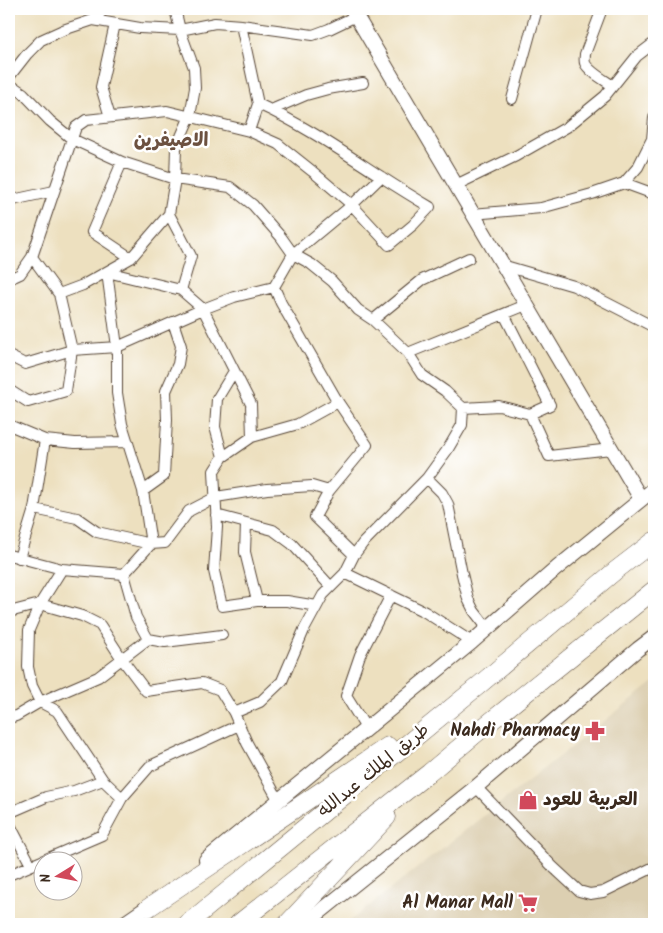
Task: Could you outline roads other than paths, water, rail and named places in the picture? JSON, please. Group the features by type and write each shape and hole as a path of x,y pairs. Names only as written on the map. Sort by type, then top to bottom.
{"highway":[{"path":"615,572 654,533"},
{"name":"طريق الملك عبدالله","path":"186,924 654,541"},
{"name":"طريق الملك عبدالله","path":"238,924 429,773 654,590"},
{"path":"148,908 478,686"},
{"path":"287,924 429,773"}],"main road":[{"path":"354,12 640,499"},
{"path":"123,924 148,908 279,801 488,629 557,568 654,488"},
{"path":"305,924 652,645"}],"street":[{"path":"9,76 41,40 93,20 101,12 101,9"},
{"path":"59,294 83,285 131,258 170,214 175,179 176,148 190,116 196,88 194,68 174,9"},
{"path":"512,99 537,9"},
{"path":"602,9 584,60 590,70 613,86"},
{"path":"93,20 140,28 180,30 215,24 242,25 312,35 329,29 354,12"},
{"path":"110,117 101,87 115,24"},
{"path":"242,25 258,104 249,131"},
{"path":"456,185 516,156 567,127 605,96 637,56 654,43"},
{"path":"271,110 306,95 363,83"},
{"path":"9,84 22,93 50,121 72,139 122,162 175,179 230,187 253,205 293,254 332,281 358,310 374,320 408,352 422,375 445,391 463,408 499,406 530,414 550,405 504,314"},
{"path":"9,280 20,274 32,257 76,127 86,120 167,111 249,131 278,144 312,170 352,205 389,245 430,207 334,145 280,114 258,104"},
{"path":"472,214 541,208 624,183 638,166 652,139 654,118"},
{"path":"122,162 92,232 131,258"},
{"path":"9,356 25,364 72,350 117,347 203,309 274,287 293,254 352,205 381,176"},
{"path":"624,183 654,194"},
{"path":"9,202 54,191"},
{"path":"170,214 191,256 181,290"},
{"path":"9,390 28,402 66,391 72,350 59,294 32,257"},
{"path":"374,320 422,280 469,258"},
{"path":"502,265 574,286 654,326"},
{"path":"107,272 181,290 203,309 251,404 252,437"},
{"path":"107,272 117,347 117,393 122,424 143,491 151,544"},
{"path":"274,287 281,303 338,402 368,445 329,491 315,517 354,555"},
{"path":"408,352 526,305"},
{"path":"143,491 164,476 167,420 166,390 178,364 181,346 174,322"},
{"path":"223,457 215,427 217,399 234,371"},
{"path":"317,606 287,600 257,601 222,606 214,571 216,497 214,471 223,457 252,437 298,424 338,402"},
{"path":"234,713 260,702 282,681 304,630 323,595 345,573 354,555 363,543 427,478 448,449 462,425 463,408"},
{"path":"530,414 549,456 611,449"},
{"path":"9,425 45,440 75,443 128,442"},
{"path":"45,440 34,508 14,556 62,569 124,574"},
{"path":"427,478 442,493 448,504 468,599 474,611 488,629"},
{"path":"34,508 78,518 97,532 151,544 165,543 189,511 216,497 267,489 312,486 329,491"},
{"path":"216,515 273,530 292,544 331,587"},
{"path":"246,524 245,552 257,601"},
{"path":"124,574 151,544"},
{"path":"62,569 40,604 29,630 28,667 32,686 40,702 57,711 103,780 122,798"},
{"path":"345,573 425,612 472,642"},
{"path":"124,574 136,617 148,639"},
{"path":"366,728 346,696 360,655 391,595"},
{"path":"9,612 40,604 82,616 100,625 146,691 202,684 220,690 234,713 247,743 279,801"},
{"path":"9,718 40,702 98,677 148,639 165,642 222,635"},
{"path":"9,875 102,835 122,798 150,766 239,726"},
{"path":"9,812 46,797 74,791 103,780"},
{"path":"476,787 578,891 590,894 602,892 654,867"},
{"path":"9,823 31,865"}],"place":[{"name":"Nahdi Pharmacy","path":"595,731"},
{"name":"العربية للعود","path":"528,800"},
{"name":"Al Manar Mall","path":"528,903"}],"district":[{"name":"الاصيفرين","path":"171,141"}]}
